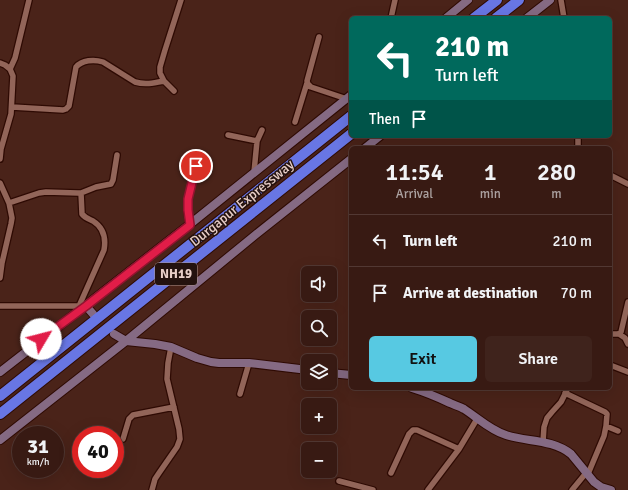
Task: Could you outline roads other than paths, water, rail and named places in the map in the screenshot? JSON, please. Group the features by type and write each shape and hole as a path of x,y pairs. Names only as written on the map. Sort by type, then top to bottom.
{"highway":[{"path":"477,16 497,0"},
{"path":"499,16 519,0"},
{"name":"Durgapur Expressway","path":"0,396 349,118"},
{"name":"Durgapur Expressway","path":"0,414 349,136"}],"street":[{"path":"10,69 15,58 29,0"},
{"path":"174,91 164,81 160,73 160,67 181,0"},
{"path":"391,16 395,0"},
{"path":"448,16 468,0"},
{"path":"530,16 550,0"},
{"path":"561,0 564,16"},
{"path":"295,122 319,37"},
{"path":"12,106 66,110 69,106 76,67 87,61 95,60 103,62 135,82 141,84 164,81"},
{"path":"0,63 10,69 13,76 12,114 1,150 0,159"},
{"path":"307,83 311,86 349,97"},
{"path":"0,372 82,306 190,225 349,97"},
{"path":"254,172 257,141 262,130"},
{"path":"228,135 257,141"},
{"path":"368,146 378,138"},
{"path":"9,203 39,193 81,193 92,188 111,184 117,155"},
{"path":"0,440 126,341 349,161"},
{"path":"190,225 188,199 196,166"},
{"path":"612,176 628,184"},
{"path":"0,278 12,218 9,203 1,186"},
{"path":"81,193 82,214 84,217 98,225 104,233 105,241 104,250 82,306"},
{"path":"619,334 622,329 628,302"},
{"path":"0,306 82,306 93,314"},
{"path":"114,334 126,341 171,347 211,362 249,363 301,369"},
{"path":"612,334 619,334 625,338 628,344"},
{"path":"152,490 159,472 178,447 179,443 179,429 167,379 171,347"},
{"path":"240,394 249,363"},
{"path":"612,366 628,372"},
{"path":"337,373 349,375"},
{"path":"418,390 463,408 477,419 505,435 519,439 543,442 566,450 597,485 611,490"},
{"path":"543,442 544,427 548,418 561,402 567,391 607,414 604,436 587,474 572,490"},
{"path":"124,436 129,419 133,415 174,407"},
{"path":"428,490 459,449 477,419"},
{"path":"606,426 618,431"},
{"path":"391,473 409,434 413,430 417,430 459,449"},
{"path":"339,481 373,490"}]}
